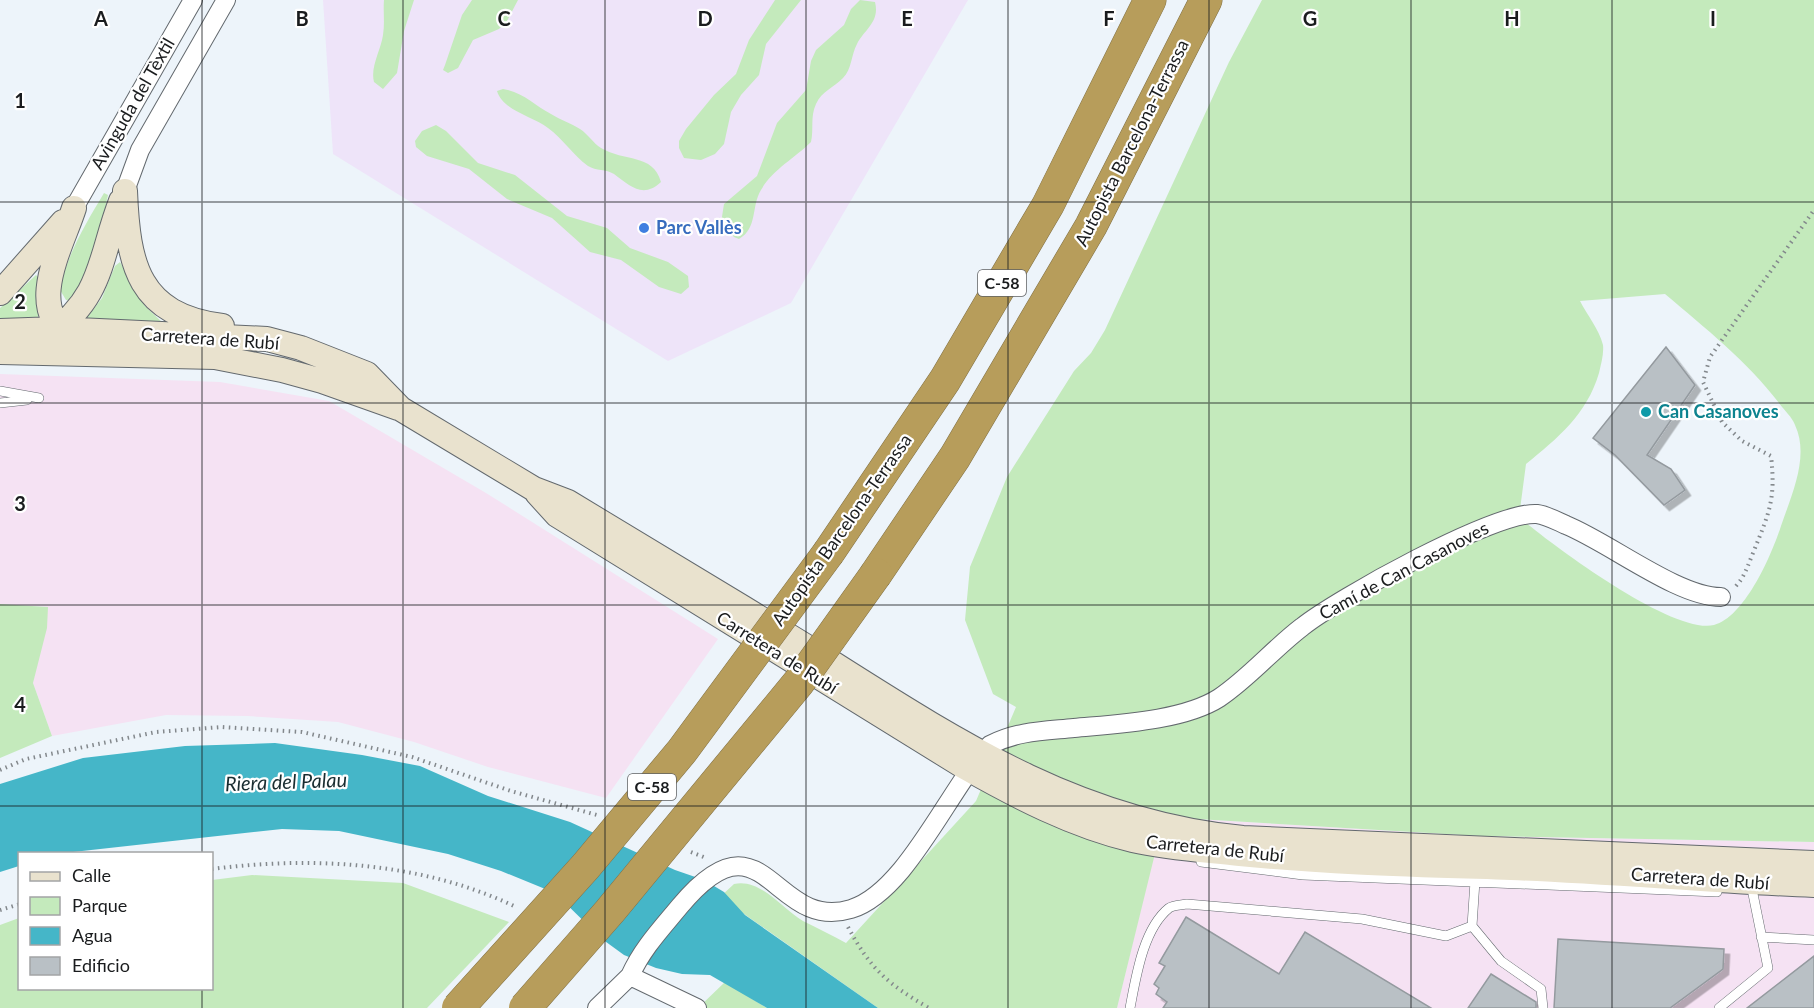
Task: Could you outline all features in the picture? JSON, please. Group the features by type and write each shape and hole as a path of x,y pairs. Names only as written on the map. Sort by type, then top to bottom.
{"highway":[{"name":"Autopista Barcelona-Terrassa","path":"458,1008 586,866 682,751 829,552 945,380 1042,215 1150,0"},
{"name":"Autopista Barcelona-Terrassa","path":"525,1008 610,911 799,682 876,574 955,457 1091,226 1206,1"}],"main road":[{"path":"0,343 34,342 57,329 85,301 95,286 125,190"},
{"path":"125,190 131,258 141,280 154,298 177,314 202,323 238,328 267,339"},
{"path":"0,293 74,208"},
{"path":"74,208 53,263 50,284 49,304 57,329 73,339 93,346 130,354"},
{"name":"Carretera de Rubí","path":"0,331 57,329 267,339 339,361 367,374 401,409"},
{"name":"Carretera de Rubí","path":"0,352 51,355 130,354 215,357 242,361 322,381 401,409 534,489 568,502 859,680 886,705 964,755 1045,795 1069,796 1152,824 1218,835 1814,863"},
{"name":"Carretera de Rubí","path":"534,489 557,515 976,762 1023,799 1131,839 1173,847 1270,857 1426,866 1597,872 1699,880 1814,885"}],"street":[{"name":"Avinguda del Tèxtil","path":"74,208 193,0"},
{"name":"Avinguda del Tèxtil","path":"125,190 140,150 226,0"},
{"name":"Camí de Can Casanoves","path":"839,911 865,902 896,875 990,745 1008,735 1120,723 1193,710 1218,699 1294,633 1330,606 1450,543 1494,523 1525,514 1539,514 1592,536 1684,589 1702,595 1720,597"},
{"path":"597,1008 630,976 645,947 695,888 710,874 726,866 741,865 757,870 798,901 818,909 839,911"},
{"path":"630,976 697,1008"}],"lane":[{"path":"0,391 39,398 0,403"},
{"path":"1131,839 1163,857"},
{"path":"1186,860 1303,875 1730,893"},
{"path":"1474,881 1472,926 1501,961 1541,989 1543,1008"},
{"path":"1719,1008 1768,968 1761,937 1759,894 1742,893"},
{"path":"1130,1008 1140,956 1156,924 1170,907 1187,904 1362,919 1446,936 1472,926"},
{"path":"1761,937 1814,940"}],"path":[{"path":"1720,597 1732,590 1747,571 1770,512 1773,474 1771,456 1742,441 1722,422 1703,382 1706,368 1710,357 1814,210"},
{"path":"0,770 26,759 156,732 222,727 302,732 412,757 511,791 584,810 606,819"},
{"path":"682,849 726,866"},
{"path":"213,869 298,865 410,871 455,883 515,906 524,913"},
{"path":"0,910 18,905"},
{"path":"839,911 868,963 890,983 929,1008"}],"shaded area":[{"name":"Parc Vallès","path":"323,0 968,0 791,303 668,361 333,154"},
{"path":"0,374 220,382 329,401 486,493 718,639 606,798 488,767 414,742 338,722 248,716 166,715 52,736 33,683 48,607 0,604"},
{"path":"1163,817 1479,836 1814,842 1814,1008 1117,1008"}],"green space":[{"path":"384,0 414,0 404,31 397,73 383,89 374,82 373,76 383,35"},
{"path":"472,0 518,0 507,21 499,29 473,40 458,68 448,73 443,70 462,15"},
{"path":"775,0 801,0 766,44 759,75 741,95 731,112 724,144 715,154 701,160 684,158 679,148 679,141 714,95 736,74 749,40"},
{"path":"860,0 875,2 874,20 857,44 846,74 821,96 816,104 811,142 777,170 766,183 758,196 749,229 739,239 734,237 721,223 724,204 757,176 777,123 806,90 811,61 816,50 844,25 851,9"},
{"path":"1262,0 1814,0 1814,842 1479,836 1164,817 1117,1008 878,1008 720,897 734,884 744,883 753,886 771,896 803,921 846,943 976,801 1016,707 993,694 965,620 970,567 1007,477 1074,371 1091,353 1105,330 1229,62","holes":["1665,294 1725,346 1767,388 1794,422 1801,450 1794,489 1764,568 1736,610 1725,620 1714,625 1695,624 1643,603 1584,566 1519,517 1526,464 1560,435 1579,413 1594,388 1599,373 1603,345 1580,301"]},
{"path":"503,89 522,96 577,127 601,148 645,162 657,173 661,182 648,190 637,189 611,172 588,166 548,128 505,104 497,91"},
{"path":"436,125 446,131 478,163 515,175 567,216 607,228 630,248 668,262 688,276 689,287 681,294 659,287 621,260 590,252 552,218 507,199 469,169 427,156 416,147 415,141 422,131"},
{"path":"104,193 108,195 93,264 70,301 66,300 60,290 67,264"},
{"path":"120,262 145,306 164,324 83,323 102,298 115,266"},
{"path":"36,275 38,277 38,321 0,323 0,308"},
{"path":"0,604 48,607 47,628 33,683 52,736 0,758"},
{"path":"252,875 403,883 509,922 427,1008 0,1008 0,925 18,918 18,990 213,990 213,880"},
{"path":"725,982 767,1008 698,1008"}],"water":[{"name":"Riera del Palau","path":"275,743 420,766 488,796 570,822 675,870 704,880 724,892 745,915 878,1008 767,1008 710,975 682,974 656,968 624,955 602,939 555,893 501,871 448,854 339,831 282,829 73,852 18,852 18,866 0,872 0,784 83,758 185,746"}],"building":[{"name":"Can Casanoves","path":"1666,347 1695,385 1647,455 1671,469 1685,490 1664,505 1615,455 1593,438"},
{"path":"1186,917 1279,974 1305,932 1431,1008 1163,1008 1167,1002 1156,994 1159,988 1154,984 1165,966 1159,963"},
{"path":"1558,939 1724,949 1723,969 1670,1008 1554,1008"},
{"path":"1814,956 1814,1008 1747,1008"},
{"path":"1491,974 1536,1002 1536,1008 1468,1008"}],"place":[{"name":"Parc Vallès","path":"644,228"},
{"name":"Can Casanoves","path":"1646,412"}]}
